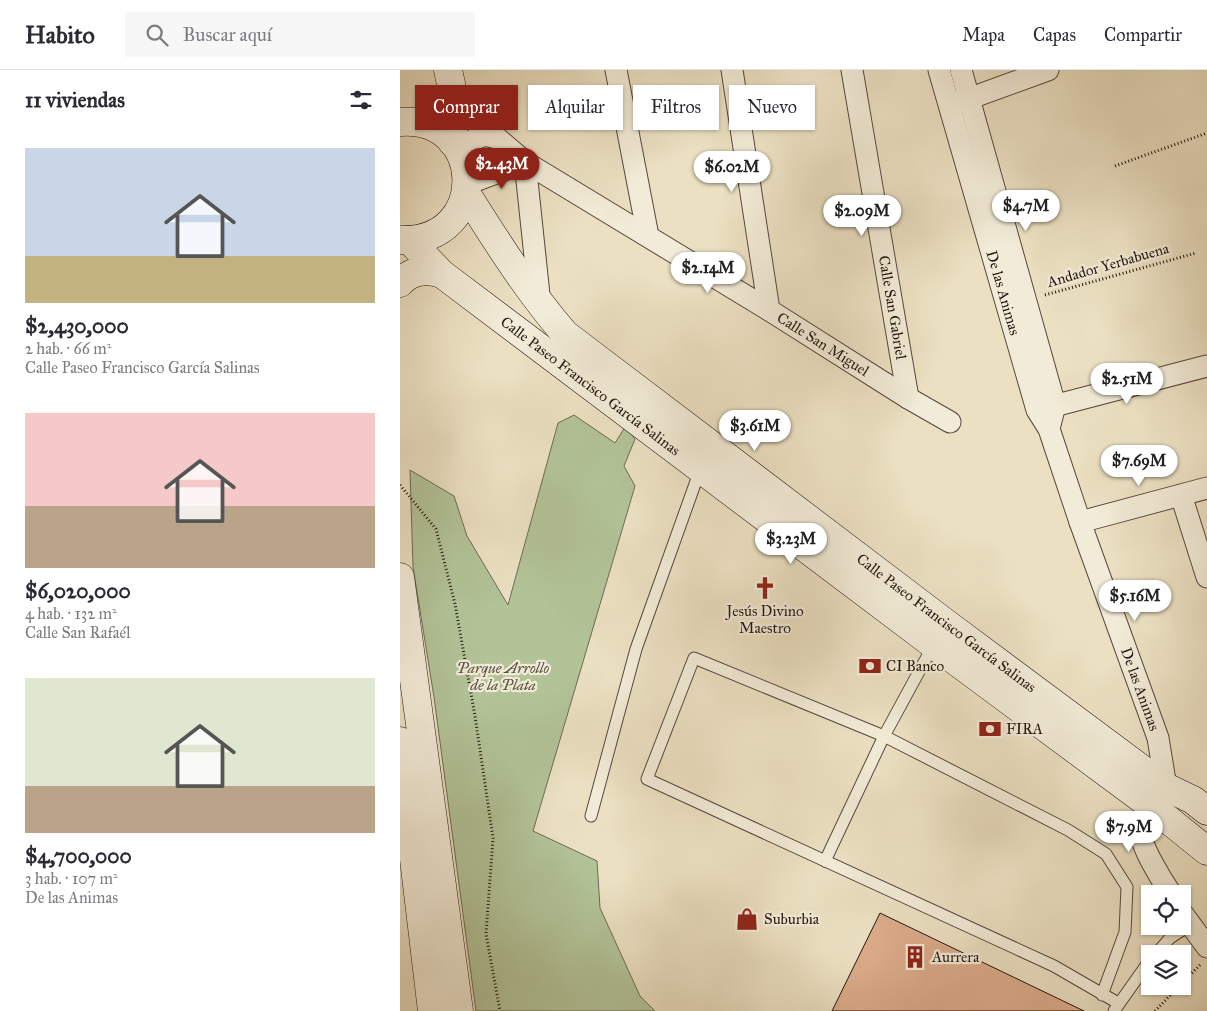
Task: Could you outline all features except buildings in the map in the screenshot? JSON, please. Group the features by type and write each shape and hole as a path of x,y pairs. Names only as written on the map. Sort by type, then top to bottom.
{"main road":[{"path":"448,70 456,107 454,145"},
{"path":"400,122 410,121 426,124 440,131 454,145"},
{"name":"Calle Paseo Francisco García Salinas","path":"454,145 464,165 466,188 516,272 540,305 565,334 940,635"},
{"path":"405,240 429,236 446,226 459,211 466,188"},
{"name":"Calle Paseo Francisco García Salinas","path":"405,240 442,274 700,470 940,635 1158,796 1207,851"},
{"path":"400,283 405,278 428,270 442,274"},
{"path":"400,577 459,1011"},
{"path":"400,741 432,1011"},
{"name":"Calle Paseo Francisco García Salinas","path":"1158,796 1193,800 1207,810"}],"street":[{"path":"616,70 648,236"},
{"path":"732,70 769,310"},
{"name":"Calle San Gabriel","path":"852,70 908,398"},
{"name":"De las Animas","path":"939,70 1046,407"},
{"name":"De las Animas","path":"961,70 1026,300 1049,429 1080,522 1158,738 1158,796"},
{"path":"949,106 1048,70"},
{"name":"Calle San Miguel","path":"454,145 485,135 497,138 525,162 950,422"},
{"path":"466,188 525,162 540,305"},
{"path":"1046,407 1207,366"},
{"path":"1080,522 1207,488"},
{"path":"1181,495 1207,577"},
{"path":"1158,796 1140,832 1151,861 1166,885"},
{"path":"1191,926 1207,947"}],"lane":[{"path":"591,816 636,649 700,470"},
{"path":"825,861 884,736 940,635"},
{"path":"1102,995 1125,932 1127,887 1106,854 1068,830 884,736 694,658 647,779 1054,966 1102,995 1116,1007 1141,972"},
{"path":"1164,945 1173,935"}],"path":[{"path":"1115,166 1207,133"},
{"name":"Andador Yerbabuena","path":"1026,300 1196,253"},
{"path":"400,485 436,529 456,604 493,838 486,934 500,1011"},
{"path":"1191,974 1207,958"},
{"path":"1155,1011 1170,995"}],"green space":[{"name":"Parque Arrollo de la Plata","path":"574,415 615,443 625,427 635,439 624,466 635,486 533,831 597,861 600,908 640,996 655,1011 476,1011 434,697 413,567 410,470 454,496 467,536 508,605 558,423"}],"place":[{"name":"Jesús Divino Maestro","path":"765,588"},
{"name":"CI Banco","path":"870,666"},
{"name":"FIRA","path":"990,729"},
{"name":"Suburbia","path":"747,919"},
{"name":"Aurrera","path":"915,957"}]}
